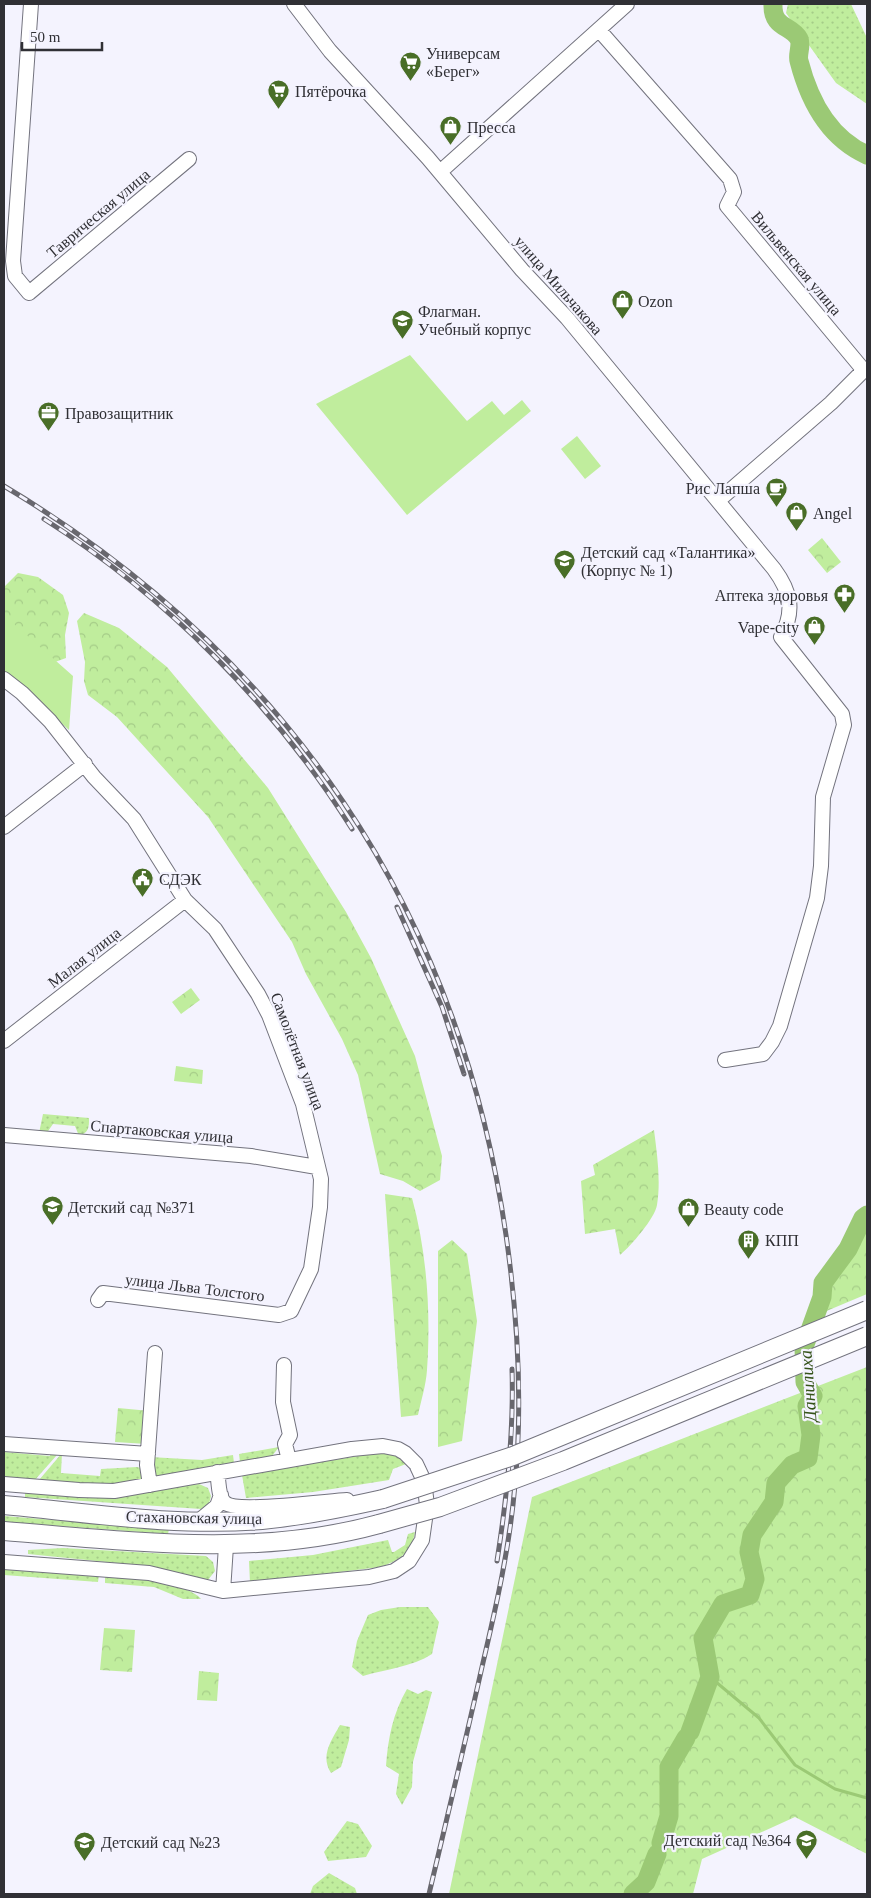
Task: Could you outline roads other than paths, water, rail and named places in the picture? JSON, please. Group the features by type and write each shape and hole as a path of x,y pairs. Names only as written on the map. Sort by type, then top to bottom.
{"main road":[{"name":"Стахановская улица","path":"4,1505 170,1520 262,1520 315,1513 383,1499 513,1456 867,1310"},
{"name":"Стахановская улица","path":"4,1531 226,1546 317,1539 440,1507 563,1461 867,1336"}],"street":[{"name":"Таврическая улица","path":"32,4 13,261 14,276 29,293 189,159"},
{"name":"улица Мильчакова","path":"294,4 330,51 440,172 522,270 566,318 719,500 774,569 789,596 790,614 781,636 842,714 844,725 823,796 821,866 816,898 780,1026 763,1054 725,1060"},
{"path":"440,172 628,5"},
{"name":"Вильвенская улица","path":"599,30 730,179 734,192 727,206 861,367 861,373 832,403 719,500"},
{"name":"Самолётная улица","path":"4,679 22,693 50,721 134,820 185,900 215,929 258,994 269,1015 302,1104 321,1179 320,1207 310,1269 291,1311"},
{"path":"4,827 85,764"},
{"name":"Малая улица","path":"4,1041 185,900"},
{"name":"Спартаковская улица","path":"4,1135 251,1156 317,1166"},
{"name":"улица Льва Толстого","path":"98,1300 103,1293 280,1315 291,1311"},
{"path":"150,1485 148,1454 155,1353"},
{"path":"284,1365 283,1402 290,1435 285,1444 289,1460"},
{"path":"4,1444 148,1454"},
{"path":"4,1484 114,1491 373,1446 391,1447 405,1453 420,1470 426,1493 426,1523 419,1547 413,1557 401,1567 381,1574 279,1587 223,1591 149,1573 4,1562"},
{"path":"217,1472 224,1502 236,1508 383,1499"},
{"path":"200,1520 217,1506 221,1495"},
{"path":"223,1591 226,1546"}],"waterway":[{"name":"Данилиха","path":"773,4 776,18 799,39 799,58 803,76 823,116 842,139 867,155"},
{"name":"Данилиха","path":"690,1732 710,1677 703,1638 723,1604 750,1595 755,1579 749,1552 752,1535 774,1502 776,1483 792,1465 808,1458 811,1435 807,1406 813,1396 805,1382 804,1347 822,1297 823,1283 848,1249 863,1218 867,1215"},
{"path":"710,1677 759,1718 795,1765 835,1789 867,1798"},
{"name":"Данилиха","path":"661,1843 669,1816 669,1767 686,1738"},
{"name":"Данилиха","path":"633,1894 646,1882 657,1854"}],"railway":[{"path":"4,486 105,553 195,628 274,711 343,802 401,899 447,1004 483,1116 506,1235 514,1298 519,1390 517,1453 513,1507 502,1576 429,1894"},
{"path":"44,519 133,583 215,657 253,697 289,740 322,784 352,829"},
{"path":"397,907 442,1007 464,1074"},
{"path":"497,1561 509,1465 512,1369"}],"place":[{"name":"Универсам «Берег»","path":"410,81"},
{"name":"Пятёрочка","path":"279,110"},
{"name":"Пресса","path":"451,146"},
{"name":"Ozon","path":"622,320"},
{"name":"Флагман. Учебный корпус","path":"402,339"},
{"name":"Правозащитник","path":"49,432"},
{"name":"Рис Лапша","path":"776,507"},
{"name":"Angel","path":"797,532"},
{"name":"Детский сад «Талантика» (Корпус № 1)","path":"565,580"},
{"name":"Аптека здоровья","path":"844,614"},
{"name":"Vape-city","path":"815,646"},
{"name":"СДЭК","path":"143,898"},
{"name":"Детский сад №371","path":"52,1226"},
{"name":"Beauty code","path":"688,1228"},
{"name":"КПП","path":"749,1259"},
{"name":"Детский сад №364","path":"807,1859"},
{"name":"Детский сад №23","path":"85,1861"}]}
